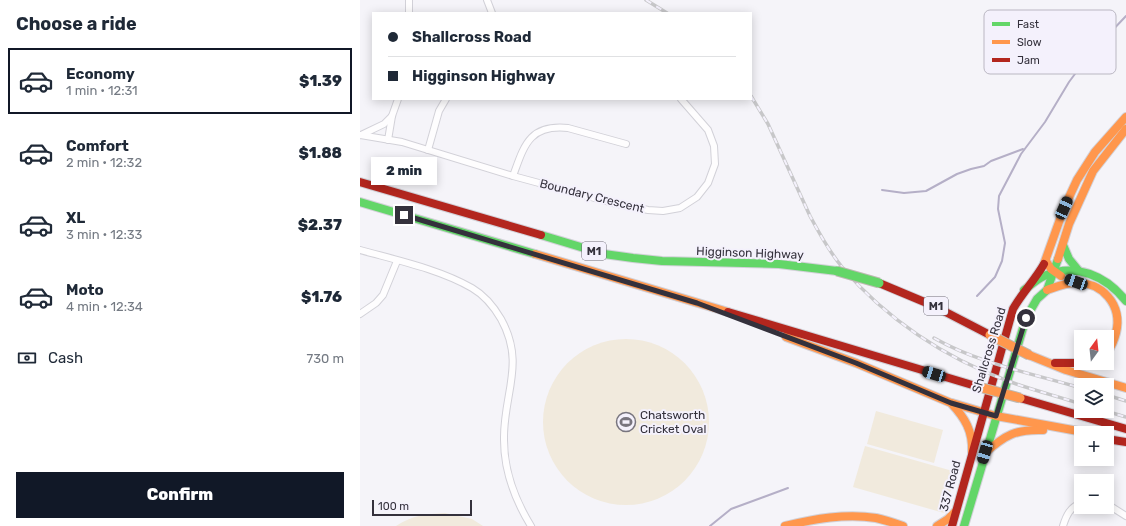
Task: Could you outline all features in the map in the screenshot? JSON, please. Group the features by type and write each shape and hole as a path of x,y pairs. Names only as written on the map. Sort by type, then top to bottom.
{"main road":[{"name":"Shallcross Road","path":"972,452 1013,309 1024,290 1039,273 1046,261 1064,208 1077,180 1095,152 1126,117"},
{"path":"1047,290 1054,273 1069,224 1093,170 1126,129"},
{"name":"Higginson Highway","path":"360,182 604,254 644,260 694,263 787,265 815,267 837,271 879,283 934,306 1029,355 1048,363 1087,377 1126,388"},
{"name":"M1","path":"360,202 979,387 1126,429"},
{"path":"1063,244 1069,259 1078,270"},
{"path":"1046,261 1054,273 1059,276 1076,282 1092,284 1111,298 1121,317 1121,331 1114,345"},
{"path":"1024,290 1044,277 1054,273 1078,270 1105,280 1118,291 1126,301"},
{"path":"985,452 1026,318 1031,308 1037,299 1047,290 1063,284 1076,282"},
{"path":"697,303 856,363 951,403 996,416 1074,430"},
{"path":"1048,363 1074,363"},
{"path":"951,403 968,424 972,438 972,452"},
{"path":"985,452 1001,438 1017,431 1029,429 1074,434"},
{"path":"1114,440 1126,442"},
{"name":"337 Road","path":"952,526 972,452"},
{"name":"337 Road","path":"964,526 985,452"},
{"path":"937,526 948,519 955,511"},
{"path":"968,526 969,511"},
{"path":"784,526 832,518 866,518 884,520 903,526"},
{"path":"866,518 886,526"}],"street":[{"path":"409,0 409,12"},
{"path":"487,0 492,12"},
{"path":"388,140 392,116 398,100"},
{"path":"428,150 439,111 445,100"},
{"name":"Boundary Crescent","path":"361,135 402,142 513,176 613,203 648,210 663,211 680,208 697,197 704,190 712,173 715,155 712,138 708,130 682,100"},
{"path":"361,135 384,124 392,116"},
{"path":"513,176 528,141 544,129 558,127 568,128 626,144"},
{"path":"360,250 447,276 473,289 490,304 504,326 513,351 514,364 504,426 504,452 509,479 514,495 531,526"},
{"path":"360,314 376,303 383,295 397,261"},
{"path":"1063,526 1068,513 1074,507"},
{"path":"1114,508 1126,516"}],"shaded area":[{"name":"Chatsworth Cricket Oval","path":"626,339 658,345 685,363 703,390 709,422 703,454 685,481 658,499 626,505 594,499 567,481 549,454 543,422 549,390 567,363 594,345"},
{"path":"876,411 943,430 934,463 867,444"},
{"path":"865,446 956,472 944,513 853,487"},
{"path":"445,513 472,519 483,526 396,526 408,519"}],"waterway":[{"path":"1116,27 1126,16"},
{"path":"977,296 995,277 1002,261 1005,243 998,209 999,196 1021,154 1045,122 1075,74"},
{"path":"882,190 904,193 926,191 957,174 984,166 991,161 1023,149"},
{"path":"710,526 731,509 788,488"}],"railway":[{"path":"646,0 665,12"},
{"path":"752,98 768,124 810,216 824,242 842,267 878,304 918,335 939,349 962,361 1008,381 1074,402"},
{"path":"934,338 969,355 1074,386"},
{"path":"1114,397 1126,401"},
{"path":"1114,413 1126,417"}],"traffic: fast":[{"path":"360,202 535,254"},
{"path":"541,235 604,254 633,258 662,261 779,264 837,271"},
{"path":"1063,245 1069,259 1078,270"},
{"path":"964,526 1026,318 1037,299 1047,290 1058,259"},
{"path":"1024,290 1036,280 1044,276 1068,270 1079,271 1100,278 1118,292 1126,301"},
{"path":"837,271 879,283"}],"traffic: slow":[{"path":"1044,264 1064,208 1077,180 1095,152 1126,117"},
{"path":"1058,259 1069,224 1093,171 1126,129"},
{"path":"535,254 728,312"},
{"path":"1046,261 1051,269 1061,276"},
{"path":"1047,290 1060,285 1084,283 1101,291 1113,304 1116,313 1117,323 1114,339"},
{"path":"990,335 1029,355"},
{"path":"786,337 856,363 951,403 967,425 971,438 972,452"},
{"path":"1029,355 1066,370 1126,388"},
{"path":"979,387 1020,398"},
{"path":"952,403 996,416 1074,430"},
{"path":"985,453 1011,434 1025,431 1043,430"},
{"path":"937,526 948,519 955,512"},
{"path":"785,526 842,516 876,518 903,526"}],"traffic: jam":[{"path":"360,182 541,235"},
{"path":"952,526 1013,309 1044,264"},
{"path":"879,283 934,306 990,335"},
{"path":"728,312 979,387"},
{"path":"1055,363 1074,363"},
{"path":"1020,398 1126,429"},
{"path":"1114,440 1126,442"}],"place":[{"name":"Chatsworth Cricket Oval","path":"626,422"}],"route":[{"path":"404,215 697,303 856,363 951,403 996,416 1026,318"}]}
